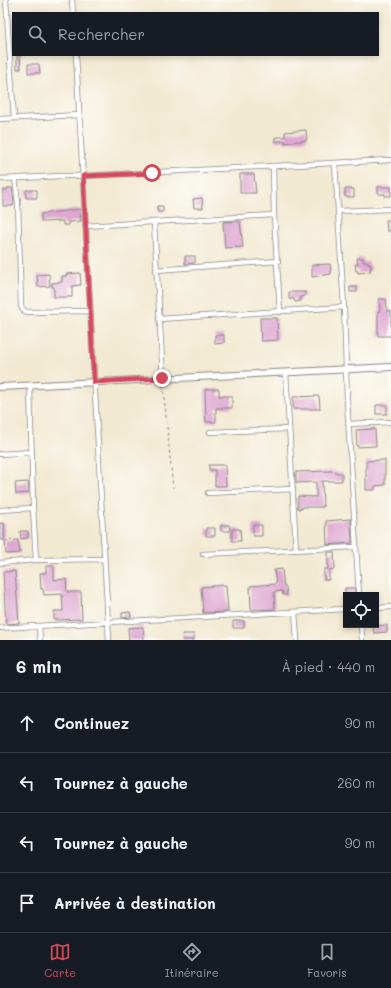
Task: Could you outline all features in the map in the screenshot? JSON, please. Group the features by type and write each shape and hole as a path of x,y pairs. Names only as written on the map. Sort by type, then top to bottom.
{"street":[{"path":"6,0 14,118"},
{"path":"72,0 73,12"},
{"path":"76,56 109,640"},
{"path":"0,119 79,115"},
{"path":"0,179 391,160"},
{"path":"335,163 344,307 348,424 359,592"},
{"path":"273,166 274,215 280,312"},
{"path":"15,178 18,203 21,306 23,310 27,312 90,311"},
{"path":"338,211 391,209"},
{"path":"85,226 274,215"},
{"path":"154,223 162,378"},
{"path":"156,270 278,261"},
{"path":"159,319 344,307"},
{"path":"0,387 391,367"},
{"path":"286,372 296,550"},
{"path":"30,385 33,508 36,560"},
{"path":"348,424 391,422"},
{"path":"210,432 289,429"},
{"path":"0,454 32,452"},
{"path":"208,494 293,489"},
{"path":"0,510 33,508"},
{"path":"203,554 356,547"},
{"path":"0,563 36,560 104,559"},
{"path":"379,608 391,607"},
{"path":"0,628 343,609"},
{"path":"295,612 297,640"},
{"path":"39,626 40,640"},
{"path":"361,628 362,640"}],"path":[{"path":"162,378 173,488"}],"building":[{"path":"17,56 20,56 21,69 17,69"},
{"path":"28,64 39,64 40,73 28,73"},
{"path":"306,130 307,140 285,143 285,141 275,141 275,137 285,137 285,132"},
{"path":"240,174 254,174 256,193 240,193"},
{"path":"378,187 391,187 391,196 378,194"},
{"path":"7,188 12,188 13,206 3,206 3,190 7,190"},
{"path":"345,189 354,189 354,197 345,197"},
{"path":"26,190 37,190 37,198 26,198"},
{"path":"202,198 203,208 194,208 193,199"},
{"path":"157,206 163,206 163,212 158,212"},
{"path":"80,209 81,221 69,222 69,225 63,225 63,221 41,222 41,214"},
{"path":"386,220 391,220 391,231 387,231"},
{"path":"240,221 243,247 225,248 223,222"},
{"path":"185,256 195,256 195,263 185,264"},
{"path":"357,258 363,258 363,262 369,262 369,265 371,265 370,272 358,273 358,271 356,271 355,264 358,264"},
{"path":"330,264 331,274 312,277 312,265"},
{"path":"80,273 81,285 72,286 72,297 54,297 54,287 52,287 52,283 62,282 62,276 66,276 66,274"},
{"path":"49,274 50,286 38,287 37,275"},
{"path":"350,287 357,287 357,292 350,292"},
{"path":"289,292 305,292 305,296 300,297 300,301 295,302 294,299 289,299"},
{"path":"379,299 386,299 387,311 391,311 391,336 378,336 378,311 380,311"},
{"path":"260,318 277,318 278,340 261,341"},
{"path":"215,335 224,335 224,343 215,344"},
{"path":"205,389 219,389 219,396 232,396 232,408 216,408 216,422 206,422"},
{"path":"319,396 320,409 293,409 293,397"},
{"path":"376,405 387,405 387,414 376,414"},
{"path":"375,429 376,446 357,447 356,430"},
{"path":"385,460 385,485 375,486 375,490 366,490 366,461"},
{"path":"209,465 225,465 226,486 215,486 215,470 209,470"},
{"path":"332,471 342,473 342,481 322,481 323,507 303,507 298,509 298,496 316,497 316,482 296,483 296,472"},
{"path":"28,482 29,493 16,494 15,483"},
{"path":"351,519 352,543 327,545 326,521"},
{"path":"0,523 4,523 4,540 0,540"},
{"path":"221,525 229,525 230,531 221,531"},
{"path":"253,525 262,525 262,536 253,536"},
{"path":"206,528 215,528 215,536 206,536"},
{"path":"232,529 240,529 241,541 232,541"},
{"path":"20,531 28,531 28,538 21,539"},
{"path":"18,540 20,553 6,554 5,541"},
{"path":"328,552 334,552 335,569 329,570 329,580 324,580 324,569 328,569"},
{"path":"46,566 54,566 54,580 66,579 67,592 81,592 82,619 54,620 54,611 63,611 62,594 44,595 43,589 41,589 40,573 46,573"},
{"path":"282,569 284,587 286,587 287,595 283,595 282,591 274,592 275,609 251,610 250,586 276,584 274,570"},
{"path":"15,571 19,623 6,624 3,572"},
{"path":"226,585 228,612 203,613 201,587"},
{"path":"345,588 355,588 355,592 345,592"},
{"path":"130,612 131,617 122,618 122,613"},
{"path":"233,621 244,621 244,628 233,628"},
{"path":"387,625 387,632 374,633 373,628 379,628 379,626"},
{"path":"143,627 144,640 129,640 128,628"},
{"path":"182,634 194,634 194,640 183,640"}],"route":[{"path":"152,173 83,176 94,382 162,378"}]}
